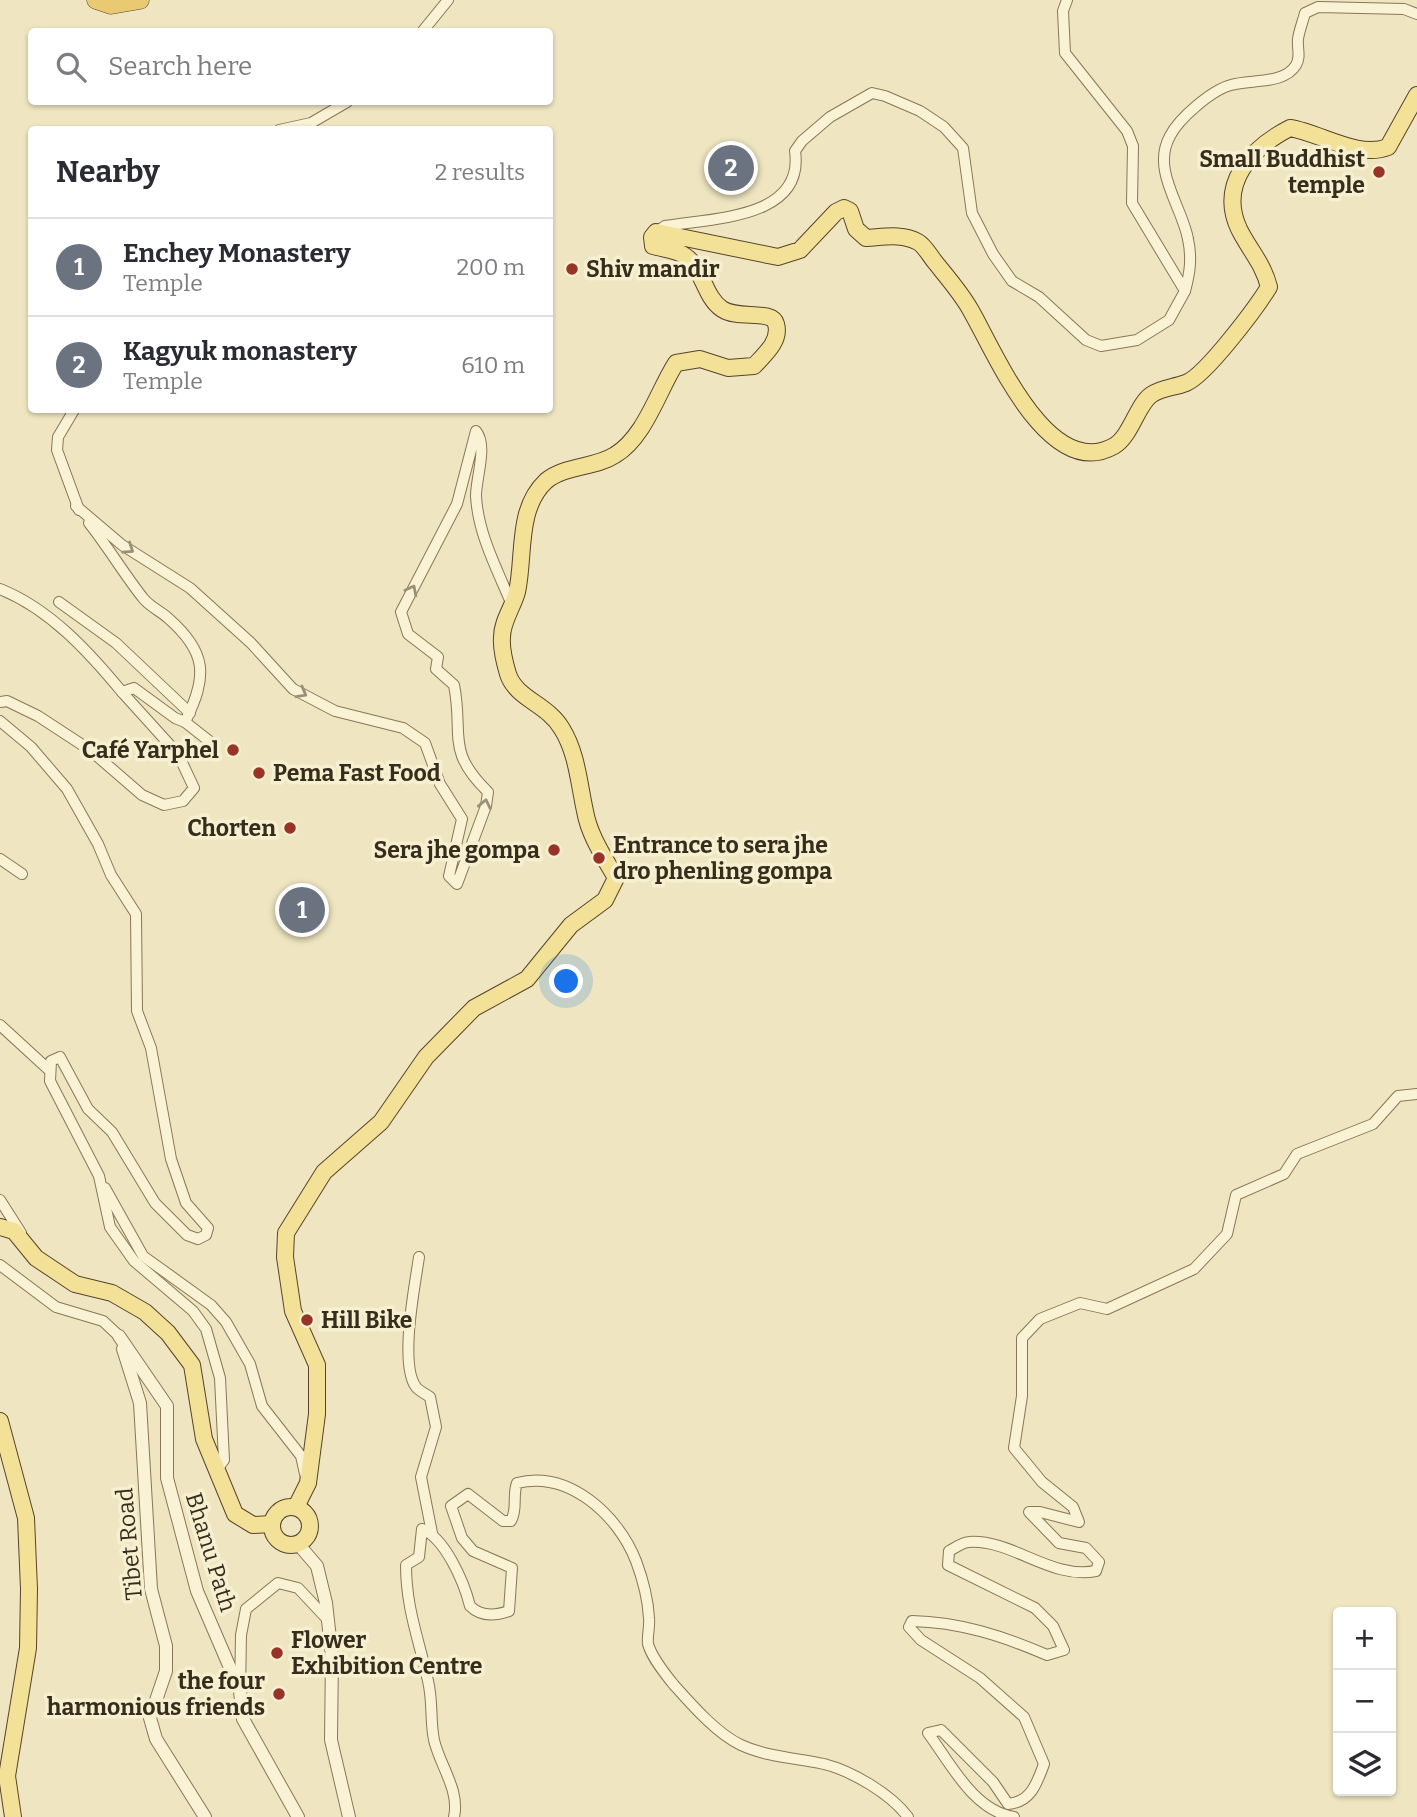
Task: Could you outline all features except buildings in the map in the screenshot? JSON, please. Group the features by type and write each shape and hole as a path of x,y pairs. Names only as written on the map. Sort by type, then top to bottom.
{"highway":[{"path":"96,0 111,5 140,0"}],"main road":[{"path":"296,1507 308,1483 317,1414 317,1365 292,1311 285,1257 286,1233 324,1172 381,1122 426,1056 474,1008 527,979 571,925 605,900 616,878 592,834 585,812 580,779 563,730 546,708 516,690 508,675 502,637 517,593 525,517 547,480 578,467 598,464 618,454 642,426 677,363 700,359 728,368 754,366 772,347 777,327 774,319 767,314 737,316 723,310 712,300 702,278 686,256 653,246 652,237 656,232 778,257 800,250 836,212 844,208 850,211 856,229 866,238 903,236 920,243 970,308 990,349 1046,433 1081,450 1098,452 1116,445 1138,416 1148,397 1166,387 1187,383 1239,329 1269,287 1263,265 1239,228 1231,197 1236,176 1260,147 1290,128 1374,153 1388,148 1417,95"},
{"path":"0,1227 14,1231 30,1247 36,1258 75,1284 112,1293 145,1312 168,1333 192,1365 204,1439 215,1472 235,1514 253,1525 272,1524"},
{"path":"0,1421 14,1464 26,1518 29,1589 25,1669 7,1776 13,1817"},
{"path":"272,1524 280,1510 296,1507"},
{"path":"272,1524 279,1541 299,1545 310,1533 311,1525 308,1517 296,1507"}],"street":[{"path":"426,28 448,0"},
{"path":"1067,0 1063,11 1065,53 1127,131 1133,146 1132,203 1185,291"},
{"path":"656,232 665,226 762,208 783,196 793,183 797,165 795,151 802,141 830,117 872,93 920,111 944,127 963,148 972,213 993,254 1012,281 1039,297 1086,340 1101,346 1137,340 1169,320 1185,291 1191,269 1188,236 1171,197 1164,161 1170,136 1213,92 1230,85 1275,79 1294,69 1299,59 1298,37 1306,13 1318,7 1404,9 1417,14"},
{"path":"297,126 311,123 342,105"},
{"path":"72,413 58,437 57,450 76,506 145,601 167,617 193,643 202,670 188,717"},
{"path":"76,506 122,545 190,588 251,643 293,689 335,711 403,729 425,743 440,784 462,819 449,876 457,884 486,806 488,792 473,777 459,755 454,685 436,669 438,656 408,634 401,612 457,503 477,431 481,446 476,492 478,523 512,605"},
{"path":"0,589 13,594 77,641 178,754 194,788 183,801 164,805 142,795 90,750 38,716 6,701 0,702"},
{"path":"59,602 116,643 213,744"},
{"path":"122,692 134,688 174,718 188,717"},
{"path":"0,721 31,747 66,789 99,844 111,875 136,914 137,1011 150,1048 171,1159 186,1203 208,1228 206,1235 198,1239 187,1236 155,1202 112,1132 88,1109 60,1058 51,1061 48,1069 50,1081 143,1256 211,1305 226,1322 250,1364 262,1406 302,1456 308,1483"},
{"path":"0,859 22,874"},
{"path":"0,1025 48,1069"},
{"path":"1014,1817 998,1815 978,1800 928,1733 941,1730 993,1782 1008,1804 1018,1803 1034,1791 1044,1764 1024,1717 980,1678 921,1640 909,1627 912,1621 945,1622 1009,1638 1047,1656 1064,1650 1054,1626 1035,1608 948,1565 949,1551 968,1542 995,1547 1077,1575 1096,1571 1099,1562 1086,1548 1059,1543 1029,1512 1079,1522 1073,1507 1042,1482 1014,1448 1022,1396 1022,1338 1040,1319 1080,1303 1107,1309 1194,1269 1227,1234 1236,1195 1284,1174 1297,1154 1373,1124 1398,1096 1417,1094"},
{"path":"99,1176 110,1227 134,1261 193,1311 206,1329 220,1378 224,1460 215,1472"},
{"path":"0,1200 30,1247"},
{"path":"419,1256 409,1320 410,1373 417,1388 430,1397 436,1427 421,1477 432,1533 444,1550 470,1606 477,1613 498,1615 511,1607 512,1568 473,1551 462,1538 451,1506 468,1494 503,1521 511,1521 516,1511 514,1491 517,1483 530,1479 578,1490 602,1510 636,1561 649,1617 648,1644 674,1685 738,1744 763,1753 827,1765 849,1774 890,1798 908,1817"},
{"path":"0,1265 56,1307 103,1321 119,1336"},
{"path":"206,1329 211,1305"},
{"name":"Bhanu Path","path":"119,1336 167,1406 167,1478 197,1591 240,1691 243,1719 298,1817"},
{"name":"Tibet Road","path":"119,1336 140,1403 151,1589 166,1646 166,1671 150,1718 156,1739 205,1817"},
{"path":"0,1451 14,1464"},
{"path":"432,1533 422,1530 419,1557 406,1565 406,1600 429,1683 434,1737 442,1768 455,1793 454,1817"},
{"path":"299,1545 317,1566 329,1622 332,1656 331,1741 349,1817"},
{"path":"240,1691 241,1635 246,1609 278,1583 299,1588 329,1622"}],"place":[{"name":"Kagyuk monastery","path":"731,168"},
{"name":"Small Buddhist temple","path":"1379,172"},
{"name":"Shiv mandir","path":"572,269"},
{"name":"Café Yarphel","path":"233,750"},
{"name":"Pema Fast Food","path":"259,773"},
{"name":"Chorten","path":"290,828"},
{"name":"Sera jhe gompa","path":"554,850"},
{"name":"Entrance to sera jhe dro phenling gompa","path":"599,858"},
{"name":"Enchey Monastery","path":"302,910"},
{"name":"Hill Bike","path":"307,1320"},
{"name":"Flower Exhibition Centre","path":"277,1653"},
{"name":"the four harmonious friends","path":"279,1694"}]}
